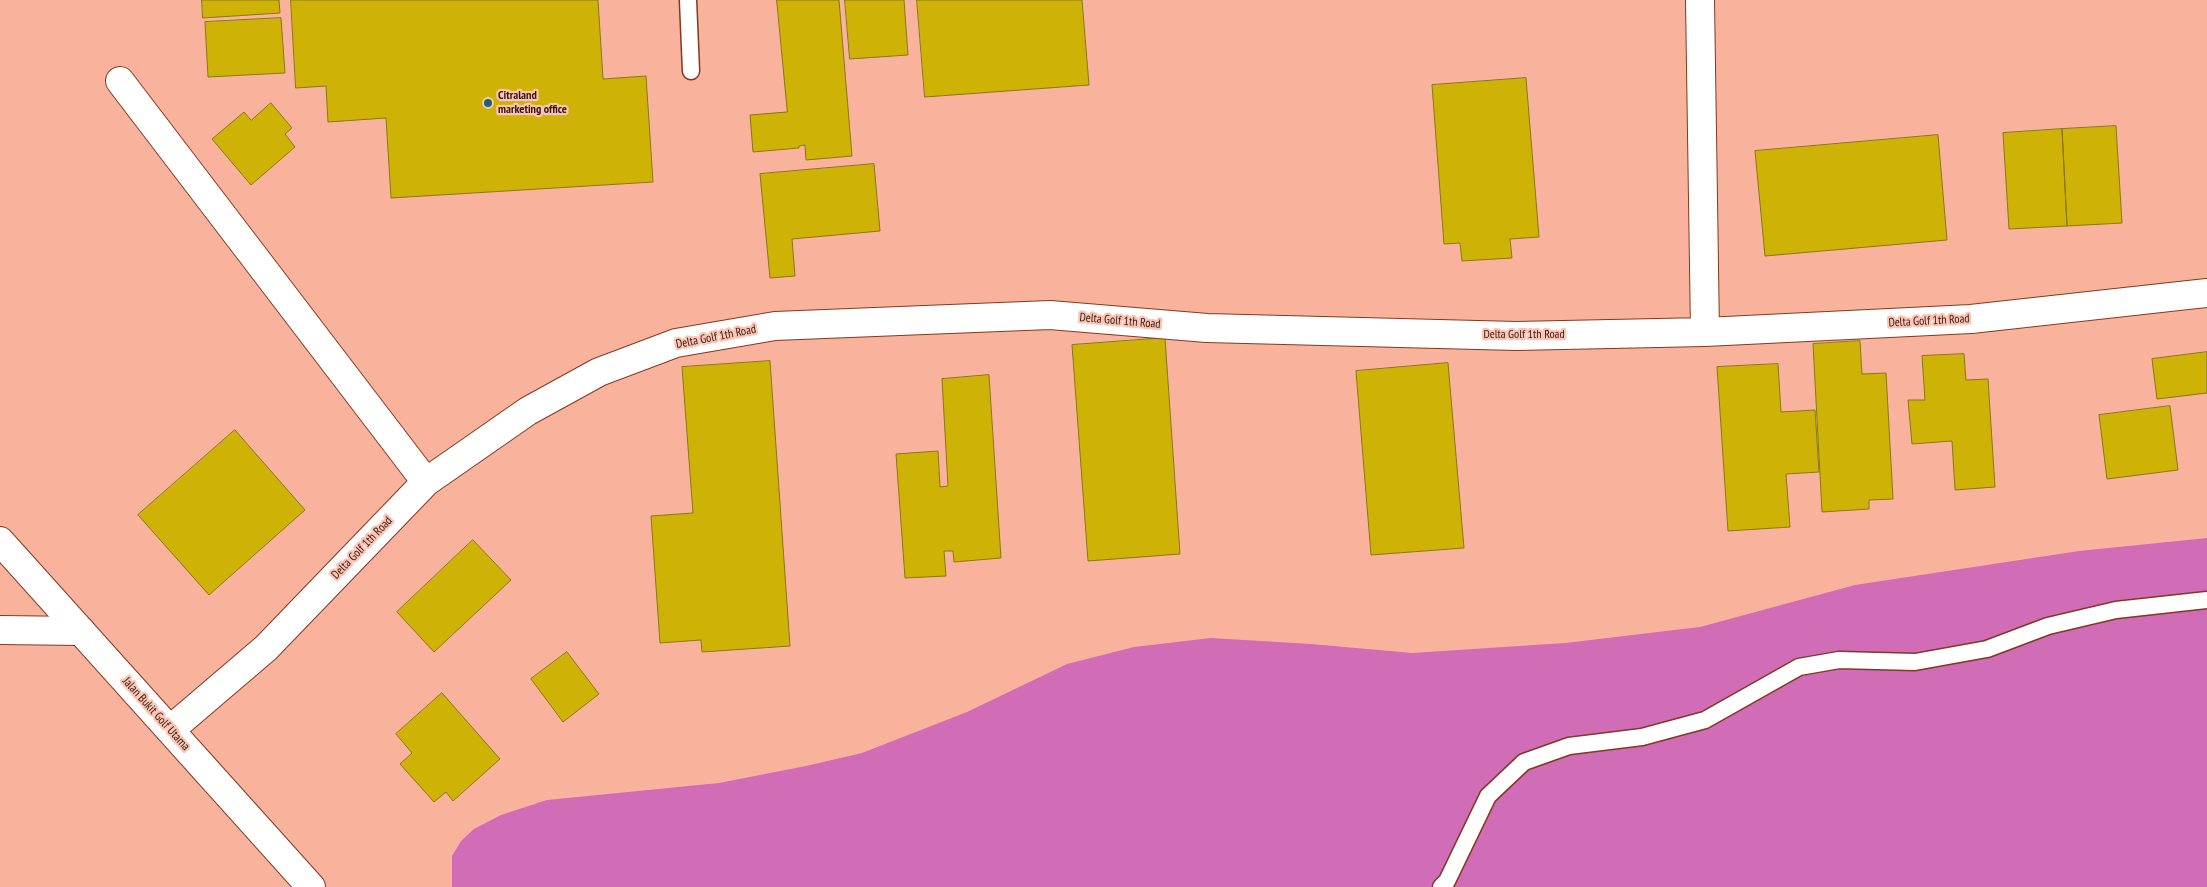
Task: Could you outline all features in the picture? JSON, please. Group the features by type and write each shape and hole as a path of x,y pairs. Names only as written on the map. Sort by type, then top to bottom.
{"street":[{"path":"1700,0 1705,332"},
{"path":"120,82 426,482"},
{"name":"Delta Golf 1th Road","path":"170,730 266,648 426,482 528,411 599,372 676,344 775,326 1050,315 1207,328 1516,336 1705,332 1971,319 2207,293"},
{"name":"Jalan Bukit Golf Utama","path":"0,541 311,887"},
{"path":"0,630 81,631"}],"lane":[{"path":"688,0 691,70"},
{"path":"1441,887 1447,881 1488,796 1524,762 1569,746 1642,737 1705,720 1799,667 1839,660 1915,662 1987,650 2048,626 2116,610 2207,600"}],"shaded area":[{"path":"2207,538 2207,887 452,887 452,856 461,841 474,829 501,815 547,800 719,783 862,753 967,712 1067,664 1134,647 1211,638 1412,653 1565,643 1700,627 1855,585 2079,551"}],"building":[{"path":"202,0 279,0 280,13 203,18"},
{"name":"Citraland marketing office","path":"291,0 598,0 603,79 646,76 653,182 391,198 386,118 328,122 326,86 296,88"},
{"path":"777,0 839,0 852,156 806,160 805,145 799,146 799,148 753,152 750,115 787,112"},
{"path":"845,0 904,0 908,55 850,59"},
{"path":"917,0 1082,0 1089,85 925,97"},
{"path":"281,18 285,73 208,77 205,22"},
{"path":"1526,78 1539,237 1510,239 1512,258 1462,261 1460,243 1444,244 1432,85"},
{"path":"271,103 292,128 285,134 295,147 251,185 212,139 244,112 251,120"},
{"path":"2116,126 2122,223 2067,226 2062,129"},
{"path":"2062,129 2067,226 2009,229 2003,133"},
{"path":"1938,135 1947,240 1765,256 1755,151"},
{"path":"874,164 880,231 792,239 795,276 770,278 760,174"},
{"path":"1165,338 1180,554 1088,561 1072,345"},
{"path":"1860,341 1862,374 1886,373 1893,499 1869,500 1869,509 1822,512 1813,344"},
{"path":"2207,352 2207,393 2157,399 2152,359"},
{"path":"1964,354 1966,380 1988,379 1995,487 1955,490 1952,441 1912,444 1908,400 1925,400 1922,356"},
{"path":"770,361 790,646 702,652 701,640 660,643 651,516 693,513 682,367"},
{"path":"1448,363 1464,548 1371,555 1356,371"},
{"path":"1778,364 1781,412 1815,410 1819,472 1786,474 1790,527 1728,531 1717,367"},
{"path":"989,375 1001,558 954,562 953,551 944,551 946,576 905,578 896,454 938,451 940,487 948,486 942,379"},
{"path":"2170,406 2178,470 2107,479 2099,415"},
{"path":"235,430 305,510 209,595 138,515"},
{"path":"473,540 511,580 434,652 397,612"},
{"path":"567,652 599,694 563,722 531,679"},
{"path":"442,693 500,759 453,801 446,792 434,802 400,764 412,753 396,734"}],"place":[{"name":"Citraland marketing office","path":"488,103"}]}
